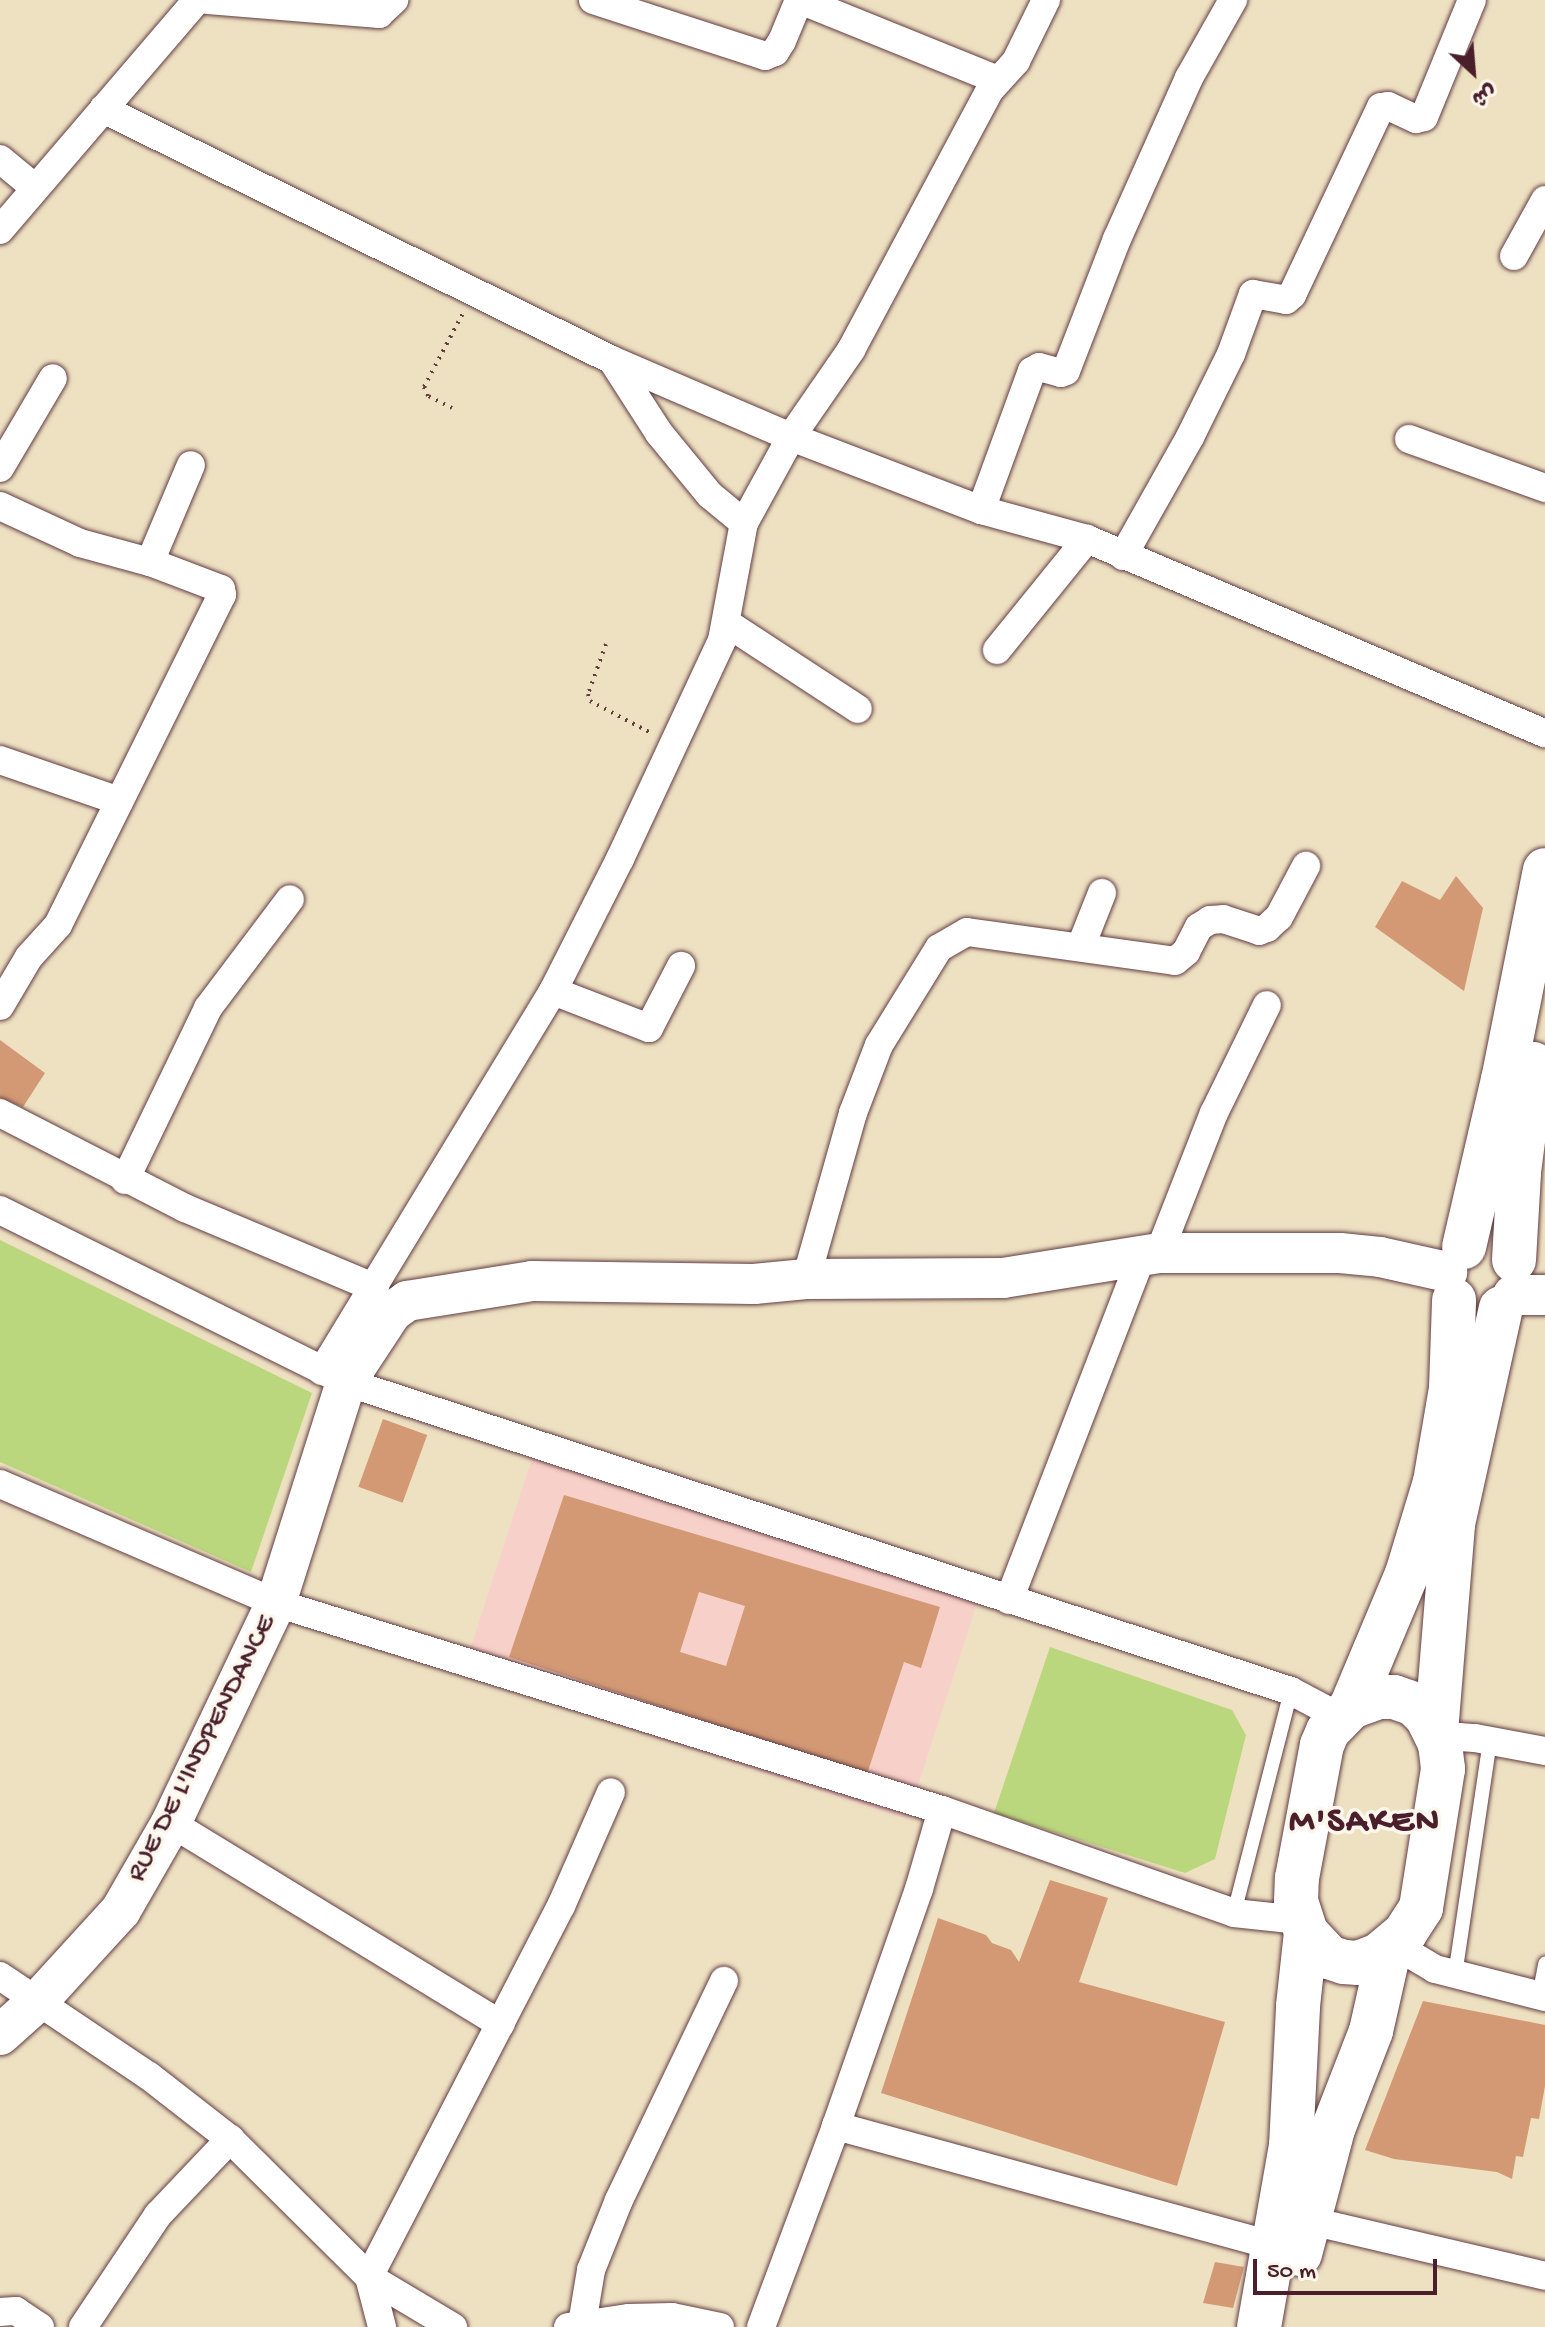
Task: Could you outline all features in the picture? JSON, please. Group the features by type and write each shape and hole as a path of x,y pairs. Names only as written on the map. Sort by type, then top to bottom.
{"main road":[{"path":"1285,2327 1303,1926 1297,1878 1322,1745 1345,1712 1407,1574 1435,1482 1451,1388 1455,1273 1503,1080 1545,870"},
{"path":"1303,1926 1329,1957 1344,1962 1371,1959 1391,1946 1415,1919 1425,1894 1443,1769 1438,1738 1453,1524 1522,1283 1519,1172 1538,1068 1545,997"},
{"path":"1455,1273 1486,1242 1507,1251 1522,1283"},
{"path":"1455,1273 1461,1307 1481,1313 1522,1283"},
{"path":"1345,1712 1379,1697 1394,1697 1414,1704 1438,1738"},
{"path":"1259,2327 1291,2233 1371,2031 1391,1946"}],"street":[{"path":"0,230 197,0"},
{"path":"208,0 379,14 394,0"},
{"path":"593,0 765,56 775,52 782,41 800,0 998,80"},
{"path":"334,1376 375,1288 553,991 675,744 728,624 732,579 744,523 791,437 851,350 998,80 1016,61 1046,0"},
{"path":"981,510 1032,371 1039,367 1061,373 1066,371 1117,239 1189,78 1233,0"},
{"path":"1123,556 1190,437 1231,354 1253,294 1286,300 1292,295 1381,107 1388,106 1416,119 1424,117 1472,0"},
{"path":"103,109 612,360 791,437 981,510 1087,539 1545,733"},
{"path":"0,159 34,187"},
{"path":"1514,256 1545,200"},
{"path":"612,360 659,433 710,495 744,523"},
{"path":"0,468 53,378"},
{"path":"1409,439 1545,488"},
{"path":"150,562 191,465"},
{"path":"0,506 80,543 150,562 221,589 222,595 58,925 29,957 0,1006"},
{"path":"997,650 1087,539"},
{"path":"728,624 858,709"},
{"path":"0,760 119,801"},
{"path":"806,1279 853,1113 879,1045 939,948 967,932 1170,961 1181,958 1199,927 1210,920 1223,919 1259,931 1267,928 1279,917 1306,866"},
{"path":"1081,946 1102,893"},
{"path":"125,1180 208,1008 290,899"},
{"path":"553,991 649,1028 681,966"},
{"path":"1009,1600 1151,1253 1267,1005"},
{"path":"0,1113 125,1180 375,1288"},
{"path":"0,1210 334,1376 1291,1691 1345,1712"},
{"name":"RUE DE L'INDPENDANCE","path":"0,2035 38,2001 121,1910 171,1823 276,1603 334,1376 392,1312 407,1301 532,1281 754,1284 806,1279 1003,1278 1151,1253 1340,1253 1380,1257 1455,1273"},
{"path":"0,1484 276,1603 942,1810 1234,1913 1303,1926"},
{"path":"1438,1738 1459,1737 1545,1751"},
{"path":"382,2327 369,2277 561,1906 611,1792"},
{"path":"761,2327 919,1889 942,1810"},
{"path":"171,1823 500,2024"},
{"path":"1391,1946 1418,1962 1455,1975 1542,1997"},
{"path":"0,1976 149,2076 230,2139 369,2277 453,2327"},
{"path":"720,2327 672,2317 575,2325 591,2270 619,2200 724,1981"},
{"path":"836,2126 1291,2233 1545,2276"},
{"path":"83,2327 158,2215 230,2139"},
{"path":"0,2312 16,2311 40,2327"}],"lane":[{"path":"1234,1913 1291,1691"},
{"path":"1455,1975 1490,1741"},
{"path":"1542,1997 1545,1964"}],"path":[{"path":"452,408 428,396 424,387 474,293"},
{"path":"606,644 588,694 590,701 675,744"}],"shaded area":[{"path":"541,1431 986,1576 907,1819 462,1674"}],"green space":[{"path":"0,1240 312,1393 251,1572 0,1462"},
{"path":"1050,1647 1232,1710 1246,1735 1215,1859 1185,1873 994,1813"}],"building":[{"path":"1456,876 1483,908 1464,991 1375,927 1402,881 1440,900"},
{"path":"0,1040 45,1073 23,1107 0,1098"},
{"path":"383,1419 427,1435 403,1503 358,1487"},
{"path":"564,1495 940,1607 921,1668 904,1662 867,1774 509,1657","holes":["699,1592 745,1606 726,1666 680,1652"]},
{"path":"1050,1880 1108,1898 1079,1982 1225,2022 1177,2186 881,2093 938,1918 986,1935 992,1943 1011,1950 1019,1962"},
{"path":"1423,2001 1545,2025 1545,2086 1539,2119 1531,2118 1523,2157 1516,2156 1512,2179 1497,2172 1394,2159 1365,2150"},
{"path":"1215,2262 1244,2267 1233,2308 1203,2303"}],"district":[{"name":"M'SAKEN","path":"1365,1823"}]}
